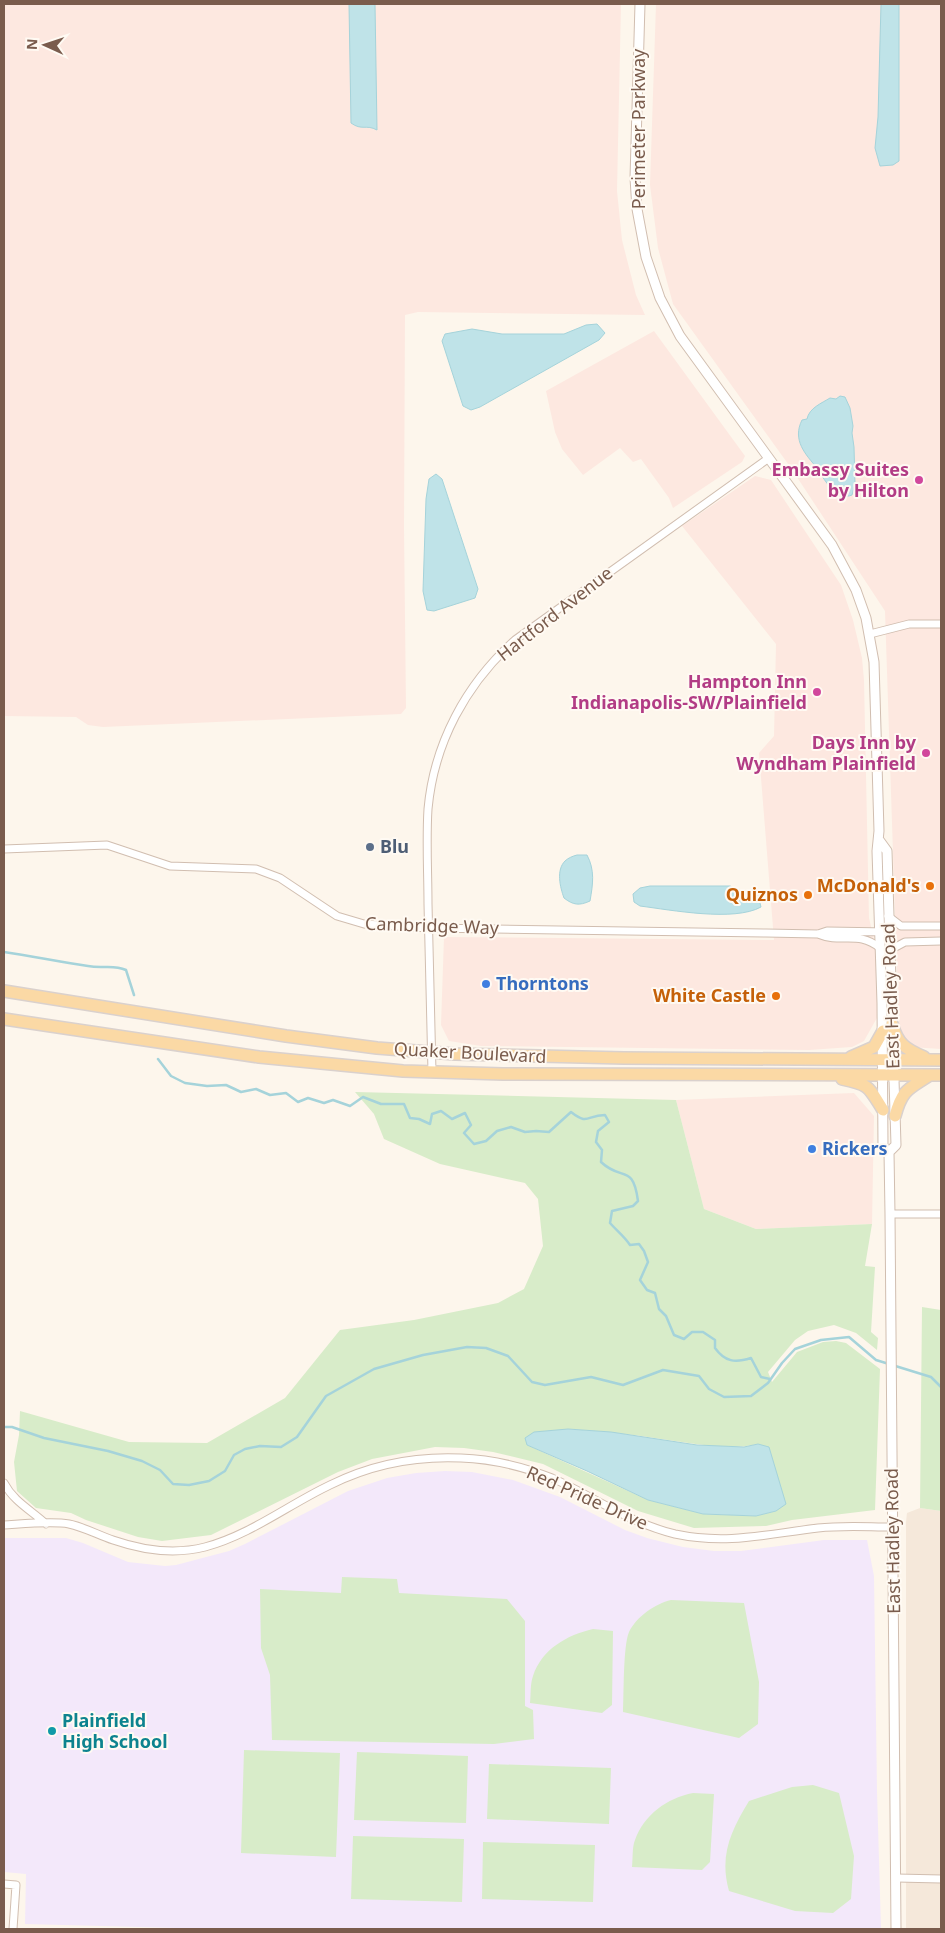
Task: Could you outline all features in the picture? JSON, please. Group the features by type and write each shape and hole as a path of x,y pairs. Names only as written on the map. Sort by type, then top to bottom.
{"main road":[{"name":"Quaker Boulevard","path":"4,991 278,1035 368,1047 432,1052 535,1057 936,1060"},
{"name":"Quaker Boulevard","path":"4,1020 259,1058 432,1072 936,1074"},
{"path":"846,1059 874,1047 887,1027 900,1044 914,1053 936,1060"},
{"path":"815,1074 863,1084 872,1090 883,1110"},
{"path":"895,1116 899,1099 905,1091 936,1074"}],"street":[{"name":"Perimeter Parkway","path":"640,4 635,178 637,209 646,257 660,298 680,336 769,458"},
{"name":"East Hadley Road","path":"769,458 832,545 856,590 870,634 876,695 879,840 877,851 884,932 890,950 887,1027"},
{"name":"Hartford Avenue","path":"432,1072 428,829 433,779 447,734 460,708 475,684 494,660 515,640 769,458"},
{"path":"870,634 909,624 941,624"},
{"name":"East Hadley Road","path":"879,840 887,851 888,916 880,948 888,1059 883,1110 884,1147 889,1152 890,1214 896,1929"},
{"name":"Cambridge Way","path":"4,849 107,845 170,866 256,869 280,878 321,907 345,920 364,924 429,928 818,934 827,931 884,932"},
{"path":"888,916 901,926 941,926"},
{"name":"Cambridge Way","path":"818,934 827,938 866,939 880,948"},
{"path":"890,950 905,942 941,941"},
{"name":"East Hadley Road","path":"888,1074 895,1116 896,1145 889,1152"},
{"path":"890,1214 941,1214"},
{"name":"Red Pride Drive","path":"4,1525 68,1524 113,1540 163,1552 188,1550 206,1547 240,1533 328,1485 355,1473 377,1466 427,1458 462,1458 509,1466 550,1478 624,1516 676,1534 726,1539 763,1537 818,1528 893,1527"},
{"path":"4,1483 16,1501 46,1524"},
{"path":"897,1878 941,1879"},
{"path":"4,1884 16,1885 13,1929"}],"shaded area":[{"path":"5,4 621,4 617,191 622,240 636,295 645,315 418,312 405,315 404,527 406,708 401,714 103,727 88,725 76,717 4,716"},
{"path":"656,4 941,4 941,1049 911,1047 899,1035 885,611 791,468 673,304 658,248 650,185"},
{"path":"654,331 745,456 742,462 673,508 669,498 641,459 633,462 620,448 583,475 562,449 555,432 546,391"},
{"path":"755,476 771,480 841,585 853,620 862,658 869,918 877,953 878,1016 864,1041 852,1047 809,1050 481,1046 449,1041 441,1025 444,937 774,940 759,753 774,736 776,644 682,526"},
{"path":"854,1093 874,1116 872,1224 756,1229 704,1209 676,1100"},
{"path":"445,1471 472,1472 513,1480 560,1497 625,1530 683,1547 714,1551 741,1551 824,1540 867,1540 874,1576 881,1929 215,1929 25,1924 26,1874 4,1872 4,1538 66,1538 128,1562 165,1566 176,1565 229,1551 348,1491 387,1478"},
{"path":"920,1508 941,1511 941,1929 906,1929 906,1522 907,1513"}],"green space":[{"path":"355,1092 676,1100 704,1209 756,1229 872,1224 865,1266 875,1267 871,1332 878,1338 877,1350 856,1333 834,1325 808,1331 795,1340 768,1372 772,1382 797,1352 823,1342 836,1341 846,1343 880,1369 875,1510 792,1520 766,1526 694,1528 638,1511 543,1464 493,1452 435,1447 372,1459 338,1472 211,1535 162,1541 138,1537 86,1520 71,1513 36,1508 17,1491 14,1462 19,1435 20,1411 129,1442 207,1443 285,1398 340,1330 414,1320 498,1303 524,1289 543,1246 538,1199 525,1183 440,1164 384,1139 374,1114","holes":["568,1429 626,1434 709,1446 734,1447 758,1444 776,1511 756,1516 703,1514 648,1500 527,1445"]},
{"path":"922,1307 941,1310 941,1511 920,1508"},
{"path":"342,1577 397,1579 399,1593 507,1599 525,1621 525,1706 533,1710 534,1739 494,1744 272,1740 270,1675 261,1648 260,1589 341,1593"},
{"path":"671,1600 744,1603 759,1682 758,1724 739,1738 623,1712 625,1659 629,1632 632,1626 647,1612 659,1604"},
{"path":"593,1629 613,1631 612,1705 602,1713 530,1703 532,1679 537,1666 543,1658 565,1639"},
{"path":"244,1750 340,1753 336,1857 241,1853"},
{"path":"357,1752 468,1756 466,1823 354,1820"},
{"path":"489,1764 611,1768 609,1824 487,1819"},
{"path":"813,1785 839,1793 854,1856 851,1899 833,1913 795,1911 729,1891 725,1866 728,1844 749,1801 792,1787"},
{"path":"693,1793 714,1794 710,1862 702,1870 632,1867 634,1843 639,1831 650,1815 666,1803 683,1795"},
{"path":"353,1836 464,1839 462,1902 351,1899"},
{"path":"483,1842 595,1845 593,1902 482,1899"}],"water":[{"path":"349,4 375,4 377,130 370,127 358,127 351,123"},
{"path":"881,4 899,4 899,161 893,165 880,166 875,148 878,117"},
{"path":"597,324 605,333 599,340 480,407 471,410 463,406 442,341 445,334 472,329 502,334 564,334 586,325"},
{"path":"840,396 845,397 850,408 853,426 855,484 852,495 847,496 838,494 820,473 816,472 818,469 801,446 798,434 802,420 807,419 813,409 830,398 836,399"},
{"path":"436,474 442,479 478,589 475,598 434,611 427,610 423,591 426,499 429,479"},
{"path":"577,855 587,855 593,877 590,901 583,904 573,903 564,898 561,889 560,869 565,861"},
{"path":"650,886 730,886 751,895 758,895 761,907 735,914 702,914 640,906 634,902 633,894 640,888"},
{"path":"568,1429 611,1432 697,1445 744,1447 758,1444 769,1447 786,1504 776,1511 756,1516 703,1514 648,1500 527,1445 525,1438 534,1432"}],"waterway":[{"path":"4,952 93,967 121,968 126,970 134,995"},
{"path":"158,1059 171,1076 185,1083 207,1086 226,1085 241,1092 256,1089 270,1095 286,1093 298,1102 308,1098 324,1103 333,1100 350,1106 363,1097 381,1104 404,1104 410,1118 419,1119 430,1124 432,1114 441,1111 452,1119 465,1113 471,1125 464,1133 474,1144 486,1141 497,1131 511,1127 525,1132 549,1132 571,1112 585,1119 605,1115 609,1122 598,1131 596,1142 602,1150 601,1162 608,1168 630,1177 636,1189 638,1201 633,1206 612,1211 610,1223 630,1245 639,1244 644,1251 648,1262 640,1280 647,1290 655,1293 659,1309 666,1316 674,1335 684,1339 692,1332 703,1332 715,1340 715,1348 727,1359 740,1361 751,1358 761,1377 770,1379"},
{"path":"4,1427 12,1427 44,1438 108,1451 142,1461 160,1470 173,1484 189,1485 209,1481 225,1471 234,1455 245,1449 260,1446 281,1447 297,1437 326,1396 374,1369 423,1355 467,1347 486,1348 508,1356 532,1382 545,1385 591,1377 623,1385 663,1370 699,1376 709,1389 724,1397 751,1396 768,1383 795,1349 821,1340 849,1337 876,1360 931,1377 941,1387"}],"place":[{"name":"Embassy Suites by Hilton","path":"919,480"},
{"name":"Hampton Inn Indianapolis-SW/Plainfield","path":"817,692"},
{"name":"Days Inn by Wyndham Plainfield","path":"926,753"},
{"name":"Blu","path":"370,847"},
{"name":"McDonald's","path":"930,886"},
{"name":"Quiznos","path":"808,895"},
{"name":"Thorntons","path":"486,984"},
{"name":"White Castle","path":"776,996"},
{"name":"Rickers","path":"812,1149"},
{"name":"Plainfield High School","path":"52,1731"}]}
